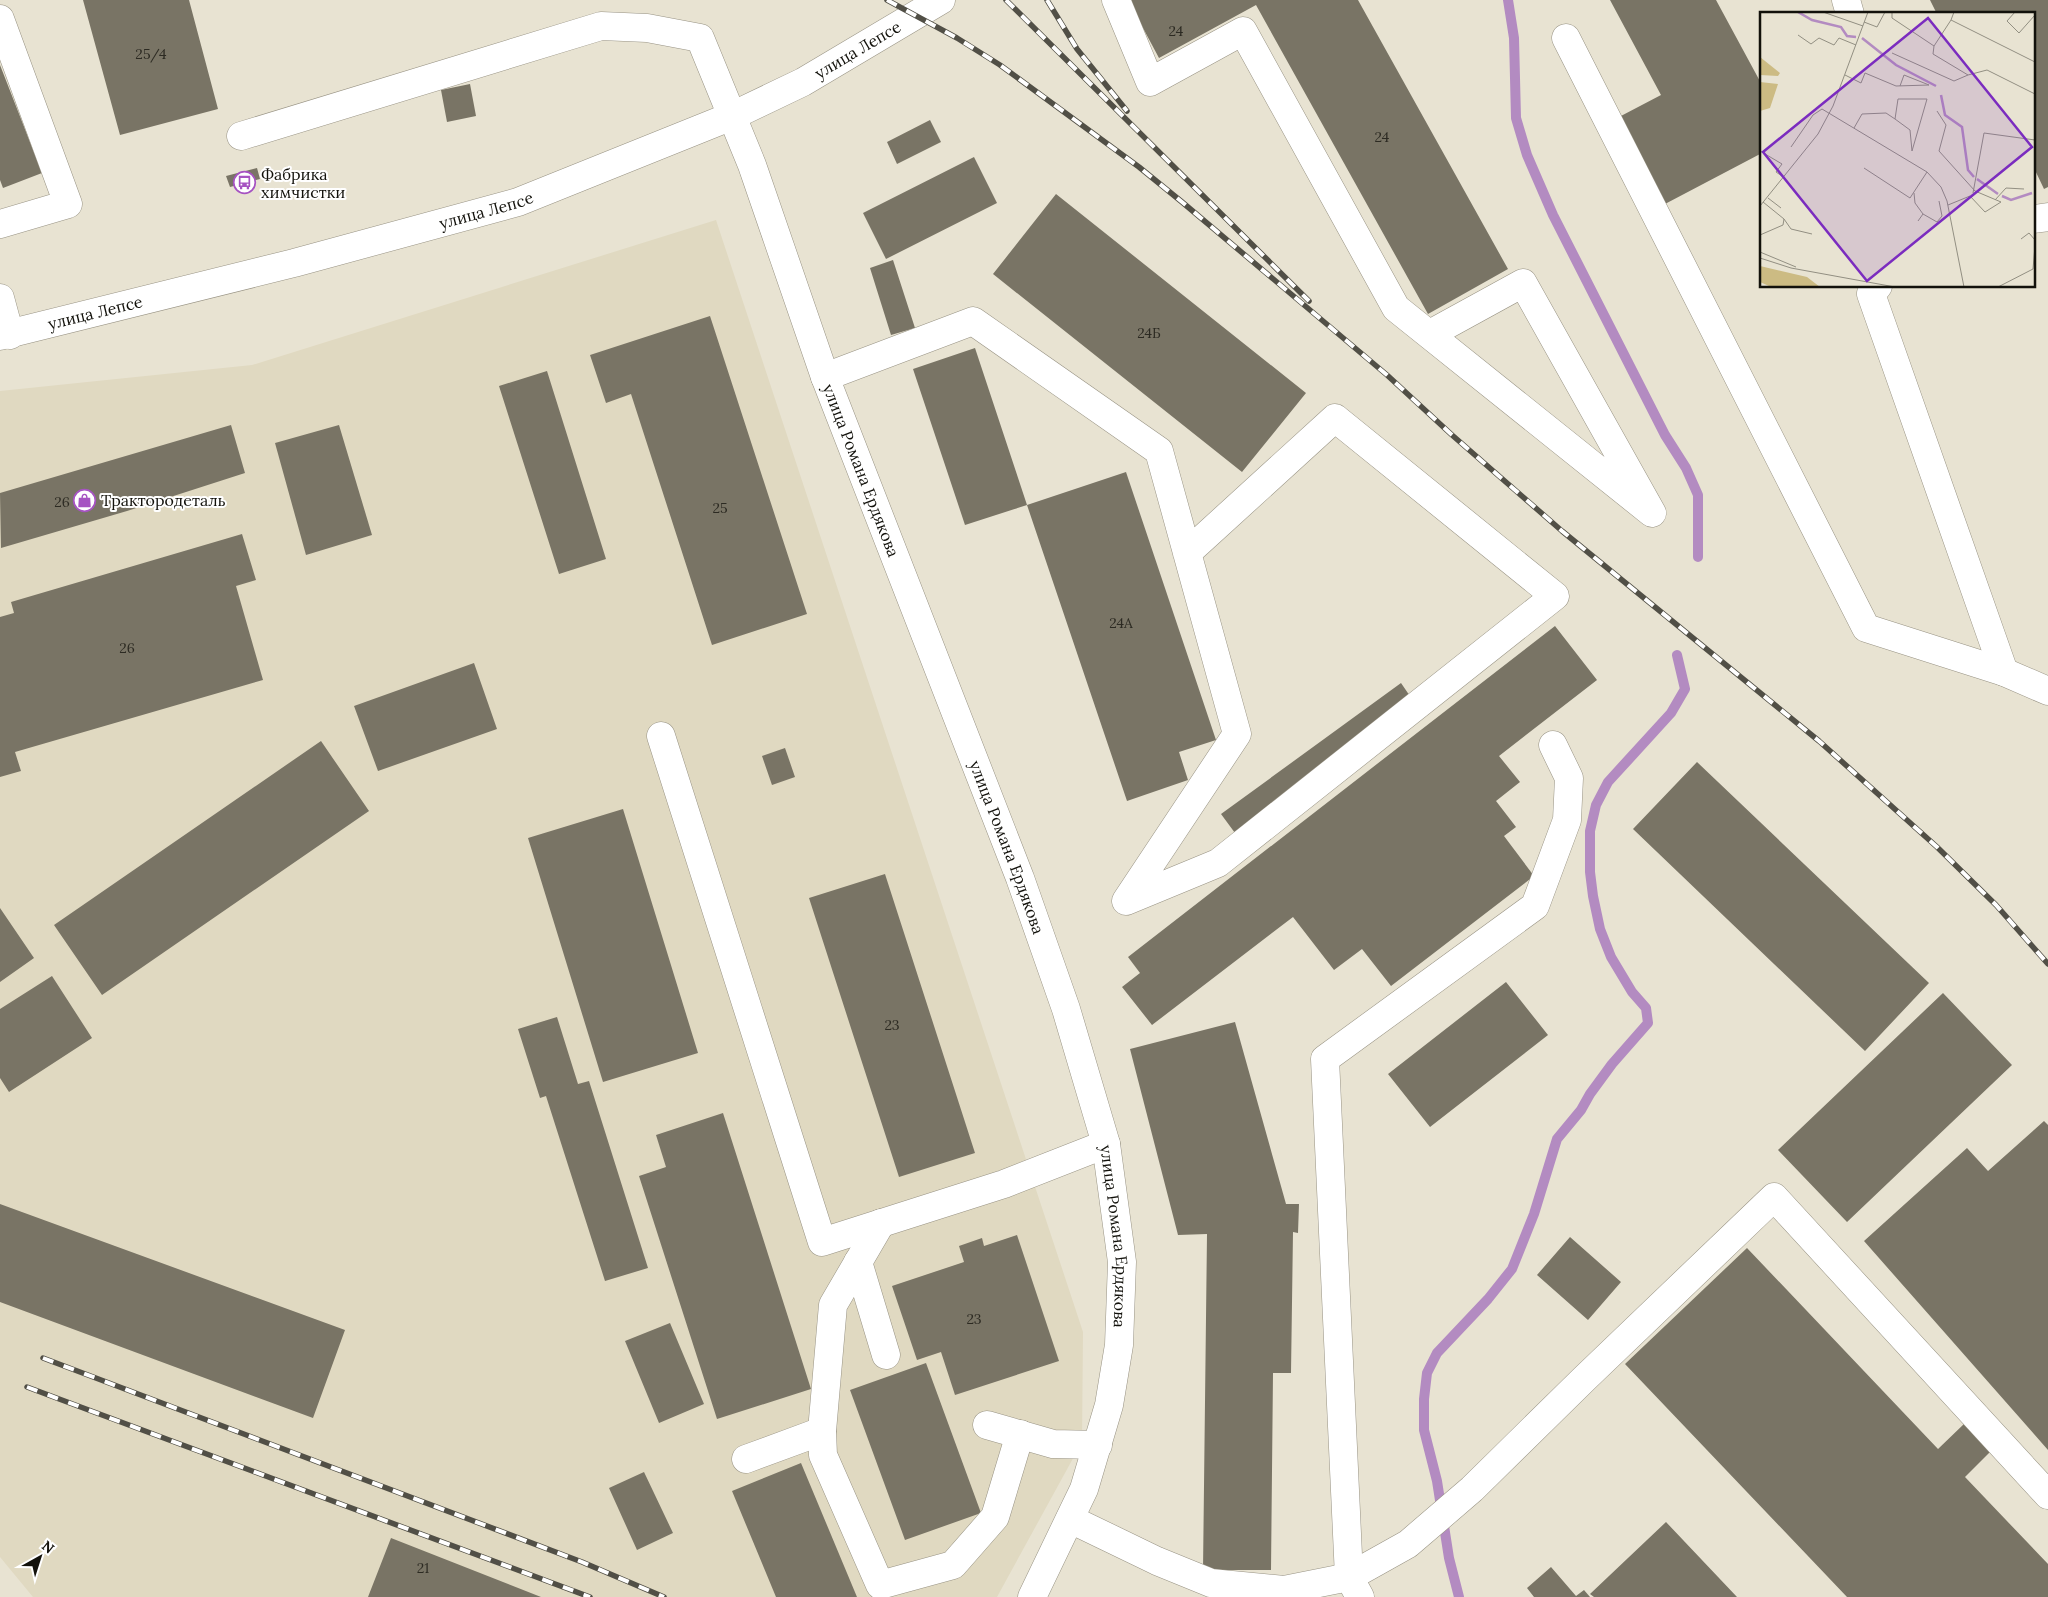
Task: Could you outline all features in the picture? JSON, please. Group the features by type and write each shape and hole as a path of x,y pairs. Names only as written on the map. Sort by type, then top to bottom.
{"street":[{"name":"улица Лепсе","path":"5,335 294,263 518,202 732,116 803,82 941,0"},
{"path":"1116,0 1150,82 1243,31 1396,308 1652,513 1523,283 1430,334"},
{"path":"0,19 68,204 0,224"},
{"name":"улица Романа Ердякова","path":"241,136 600,26 647,28 700,38 752,165 825,377 1020,878 1066,1009 1106,1144 1122,1262 1119,1345 1109,1405 1084,1489 1032,1597"},
{"path":"1566,38 1866,628 2004,672 2048,692"},
{"path":"1876,288 1871,294 2004,672"},
{"path":"0,298 5,335"},
{"path":"825,377 973,321 1159,451 1187,553 1237,734 1126,901 1218,863 1555,596 1335,418 1187,553"},
{"path":"661,736 822,1242 1004,1184 1106,1144"},
{"path":"1355,1587 1326,1058 1535,906 1567,820 1569,778 1553,745"},
{"path":"1070,1519 1157,1561 1212,1583 1284,1594 1355,1587 1472,1489 1774,1198 2048,1494"},
{"path":"881,1223 833,1305 822,1431 823,1455 880,1585 953,1565 995,1517 1020,1434"},
{"path":"858,1262 886,1355"},
{"path":"987,1425 1053,1444 1098,1445"},
{"path":"746,1459 822,1431"}],"shaded area":[{"path":"716,220 1083,1332 1082,1442 997,1597 33,1597 0,1557 0,391 252,365"}],"building":[{"path":"83,0 189,0 218,109 120,135"},
{"path":"1128,0 1358,0 1508,269 1428,314 1256,5 1159,58"},
{"path":"1610,0 1716,0 1760,81 1760,154 1665,204 1619,117 1661,95"},
{"path":"1930,0 2048,0 2048,187 2044,189 2036,172 2036,12 1936,12"},
{"path":"0,65 42,173 3,188 0,180"},
{"path":"470,84 476,116 447,122 441,90"},
{"path":"930,120 941,142 897,164 887,142"},
{"path":"974,157 997,203 886,259 863,213"},
{"path":"257,168 260,179 230,187 226,176"},
{"path":"1056,194 1306,393 1242,472 993,274"},
{"path":"893,260 915,328 891,335 870,268"},
{"path":"710,316 807,614 712,645 631,394 606,403 590,355"},
{"path":"975,348 1027,505 965,525 913,369"},
{"path":"547,371 606,559 559,574 499,386"},
{"path":"231,425 245,473 127,511 1,548 0,493"},
{"path":"339,425 372,535 306,555 275,443"},
{"path":"1126,472 1216,740 1179,752 1188,780 1127,801 1027,505"},
{"path":"242,534 256,580 236,586 263,680 15,752 21,771 0,777 0,617 14,613 11,602"},
{"path":"1555,626 1597,680 1499,756 1520,782 1496,801 1516,827 1504,836 1534,876 1391,986 1362,949 1334,970 1293,917 1152,1025 1122,987 1140,973 1128,957"},
{"path":"474,663 497,729 378,771 354,706"},
{"path":"1401,683 1414,702 1235,833 1221,814"},
{"path":"321,741 369,811 102,995 54,925"},
{"path":"785,748 795,777 772,785 762,756"},
{"path":"1697,762 1929,983 1865,1051 1633,829"},
{"path":"623,809 698,1053 603,1082 528,838"},
{"path":"885,874 975,1153 899,1177 809,898"},
{"path":"0,908 34,958 0,982"},
{"path":"52,976 92,1038 9,1092 0,1078 0,1009"},
{"path":"1506,982 1548,1035 1430,1127 1388,1074"},
{"path":"1943,993 2012,1065 1847,1222 1778,1150"},
{"path":"557,1017 578,1084 589,1081 648,1268 605,1281 546,1096 540,1098 518,1029"},
{"path":"1235,1022 1286,1204 1299,1204 1298,1233 1293,1232 1291,1373 1273,1373 1271,1570 1203,1570 1207,1234 1178,1235 1130,1049"},
{"path":"723,1113 811,1389 717,1419 639,1176 666,1167 656,1135"},
{"path":"2044,1121 2048,1125 2048,1450 1864,1241 1967,1148 1988,1171"},
{"path":"0,1204 345,1330 313,1418 0,1302"},
{"path":"1017,1235 1059,1361 955,1395 941,1352 917,1360 892,1286 964,1262 959,1246 982,1238 984,1246"},
{"path":"1570,1237 1621,1282 1588,1320 1537,1275"},
{"path":"1747,1248 1938,1449 1965,1423 1991,1451 1965,1477 2048,1564 2048,1597 1847,1597 1625,1364"},
{"path":"670,1323 704,1404 659,1423 625,1341"},
{"path":"926,1363 981,1513 905,1540 850,1390"},
{"path":"801,1463 857,1597 776,1597 732,1491"},
{"path":"644,1472 673,1533 637,1550 609,1488"},
{"path":"1666,1522 1737,1597 1594,1597 1590,1594"},
{"path":"391,1538 541,1597 368,1597"},
{"path":"1551,1567 1576,1596 1584,1590 1590,1597 1534,1597 1527,1588"}],"waterway":[{"path":"1508,0 1514,38 1516,118 1527,155 1553,215 1665,435 1686,468 1698,495 1698,557"},
{"path":"1459,1597 1449,1558 1437,1481 1424,1430 1424,1399 1427,1373 1437,1353 1488,1299 1512,1269 1534,1214 1557,1139 1581,1110 1612,1064 1648,1023 1646,1008 1632,992 1611,957 1600,929 1590,872 1590,831 1596,805 1608,782 1671,713 1685,689 1677,655"}],"railway":[{"path":"887,0 957,38 1000,65 1139,167 1182,202 1387,375 1452,435 1562,531 1819,741 1937,847 1996,905 2048,964"},
{"path":"1006,0 1309,301"},
{"path":"1047,0 1077,49 1127,111"},
{"path":"43,1358 582,1562 664,1597"},
{"path":"27,1387 590,1597"}],"place":[{"name":"Фабрика химчистки","path":"245,183"},
{"name":"Трактородеталь","path":"85,500"}]}
